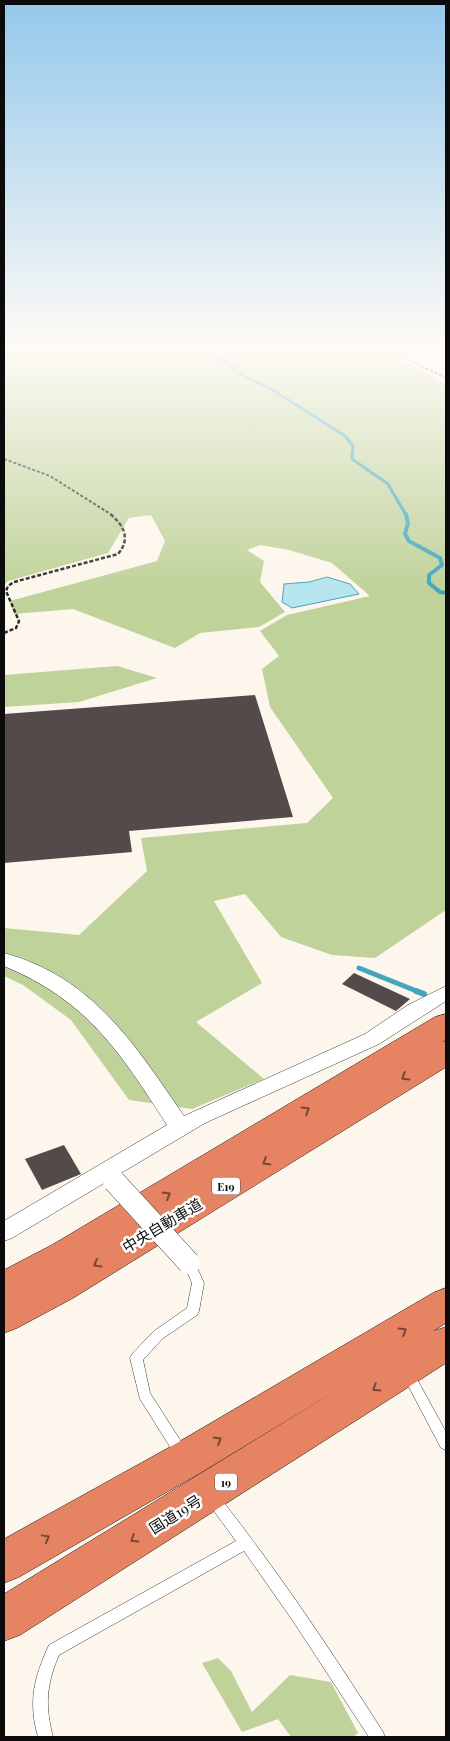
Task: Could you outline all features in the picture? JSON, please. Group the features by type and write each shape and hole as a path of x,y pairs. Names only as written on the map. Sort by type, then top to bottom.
{"highway":[{"name":"中央自動車道","path":"4,1288 90,1241 446,1025"},
{"name":"中央自動車道","path":"4,1317 60,1287 446,1052"},
{"name":"国道19号","path":"4,1619 197,1476 446,1304"},
{"name":"国道19号","path":"4,1562 197,1476 406,1370 446,1343"}],"street":[{"path":"4,959 27,968 80,999 128,1050 180,1127"},
{"path":"4,1232 110,1176 180,1127 198,1117 372,1039 415,1010 446,993"},
{"path":"110,1176 189,1263"}],"lane":[{"path":"189,1263 198,1283 193,1311 158,1335 136,1358 144,1394 197,1476 247,1542 309,1631 378,1737"},
{"path":"406,1370 446,1444"},
{"path":"44,1737 39,1716 41,1677 54,1650 247,1542"}],"path":[{"path":"4,459 30,467 72,487 119,521 125,528 126,535 124,548 118,554 14,582 8,586 6,591 19,621 16,628 4,633"}],"green space":[{"path":"4,427 446,427 446,910 375,958 332,955 281,937 245,894 214,901 262,983 196,1022 264,1079 192,1109 129,1100 71,1020 23,985 4,976 4,928 79,935 147,871 141,838 307,823 333,798 270,707 262,669 279,656 260,631 287,615 370,596 332,563 289,550 260,545 247,550 264,561 260,582 285,612 259,627 200,633 175,648 73,609 14,614 10,601 157,561 165,541 151,515 129,518 108,553 8,581 4,585"},
{"path":"117,666 157,678 79,702 4,707 4,675"},
{"path":"218,1658 231,1671 252,1712 290,1675 331,1682 358,1733 353,1737 291,1737 278,1719 242,1732 202,1663"}],"water":[{"path":"327,577 350,584 359,594 292,608 282,602 284,584 309,582"}],"building":[{"path":"255,695 293,817 129,831 132,852 4,863 4,714"},
{"path":"354,973 410,999 396,1011 342,984"},
{"path":"64,1145 81,1174 42,1190 25,1159"}],"waterway":[{"path":"331,427 345,436 353,446 352,459 388,484 406,515"},
{"path":"406,514 408,523 405,534 409,541 440,558 442,565 429,575 429,583 440,592 446,593"},
{"path":"359,968 419,992"},
{"path":"416,991 424,994"}]}
